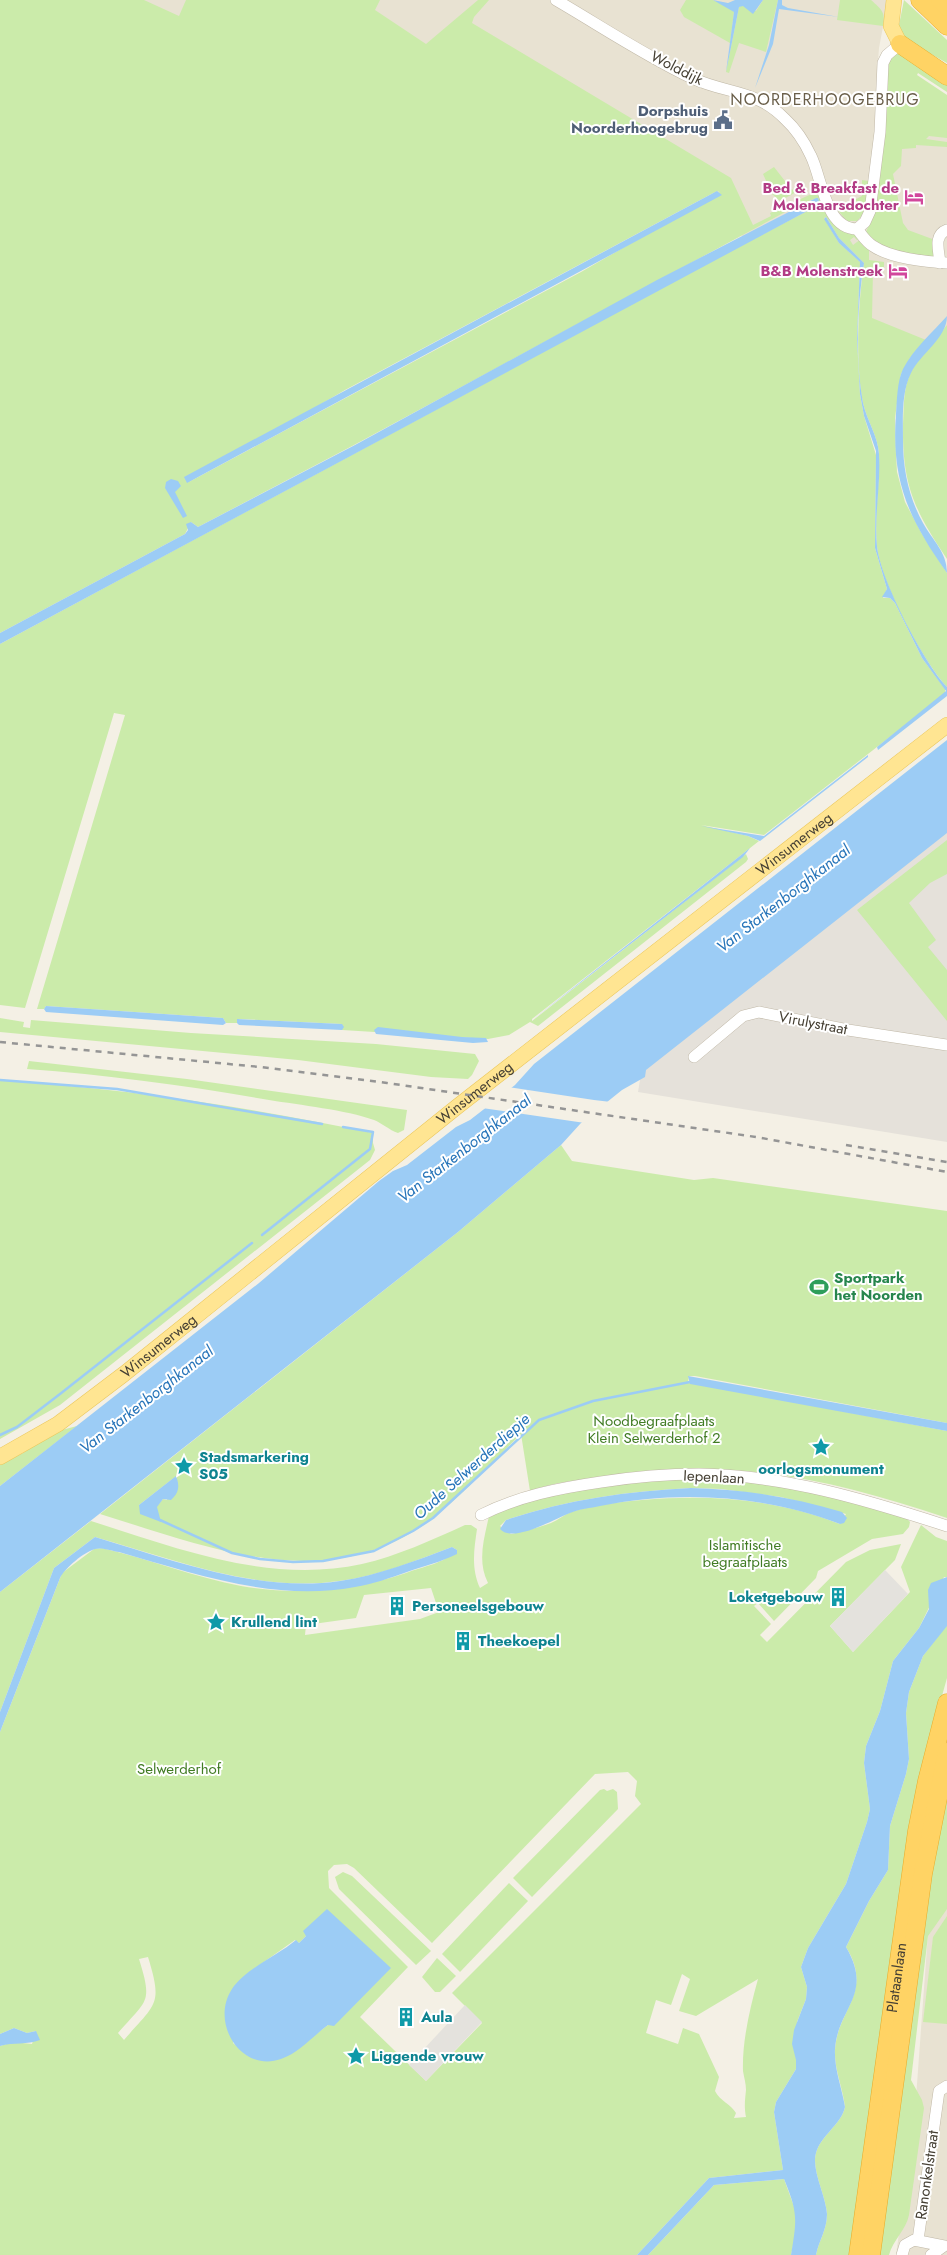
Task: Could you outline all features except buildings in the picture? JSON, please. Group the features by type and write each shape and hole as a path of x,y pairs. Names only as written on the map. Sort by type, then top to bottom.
{"highway":[{"path":"920,0 947,26"},
{"path":"940,0 947,7"},
{"path":"900,44 947,76"},
{"name":"Plataanlaan","path":"858,2255 918,1831 927,1781 947,1703"},
{"name":"Plataanlaan","path":"871,2255 923,1874 947,1752"}],"main road":[{"path":"894,0 891,26 894,36 900,44"},
{"name":"Winsumerweg","path":"0,1457 58,1424 109,1385 458,1106 612,988 947,725"}],"street":[{"name":"Wolddijk","path":"556,0 692,78 743,92 777,112 796,132 812,157 835,218 844,226 857,228"},
{"path":"900,44 887,55 883,63 880,132 870,211 865,222 857,228 876,248 917,260 943,262 938,239 941,233 947,230"},
{"name":"Virulystraat","path":"694,1057 742,1016 759,1012 848,1030 947,1045"},
{"name":"Iepenlaan","path":"481,1515 500,1506 541,1493 586,1484 661,1475 699,1474 766,1480 814,1489 875,1504 947,1526"},
{"name":"Ranonkelstraat","path":"918,2240 939,2093 942,2087 947,2086"},
{"path":"902,2255 908,2243 918,2240 945,2246"},
{"path":"931,2255 945,2246"}],"shaded area":[{"path":"133,0 193,0 181,25"},
{"path":"359,0 888,0 879,48 877,74 947,136 947,338 937,350 870,322 868,279 855,271 744,239 704,178 422,60"},
{"path":"947,827 947,1142 638,1092 642,1068"},
{"path":"885,1570 908,1594 853,1652 830,1626"},
{"path":"947,1774 947,2255 896,2255 914,2125 936,1824"},
{"path":"465,2005 482,2022 426,2081 409,2065"}],"green space":[{"path":"0,0 144,0 179,16 186,0 380,0 375,10 426,44 478,0 489,0 474,17 472,23 731,178 753,225 771,216 770,213 818,191 860,238 857,240 854,237 850,240 853,245 861,239 869,249 869,260 884,262 884,270 873,270 872,318 926,340 910,358 901,374 895,418 897,472 905,502 922,534 947,573 947,687 926,659 904,620 880,561 876,534 879,454 877,441 863,403 858,352 860,297 864,263 839,238 826,217 824,218 839,243 860,262 857,339 860,394 864,416 876,455 875,548 887,589 883,598 890,598 895,603 922,658 945,689 945,694 764,835 701,825 748,836 759,841 532,1019 532,1021 746,854 748,859 746,862 538,1026 530,1022 509,1035 488,1039 342,1030 342,1024 239,1019 237,1023 226,1023 223,1018 46,1006 44,1009 37,1009 125,715 114,713 25,1008 0,1005 0,644 714,260 811,209 821,209 817,198 800,204 198,527 191,522 185,534 0,633","holes":["717,191 720,192 581,272 187,483 345,390"]},
{"path":"686,0 713,0 732,9 734,12 730,43 684,17 680,10"},
{"path":"763,0 778,0 766,52 739,43 729,73 726,72 739,7 743,5 756,11"},
{"path":"840,0 871,0 882,11 884,17 883,26 837,20"},
{"path":"904,0 947,40 947,63 906,40 898,30"},
{"path":"898,53 947,80 947,92 918,73 917,75 947,95 947,138 929,136 926,139 947,142 947,147 916,145 916,148 902,149 901,166 893,174 903,223 908,230 935,240 935,255 933,257 903,254 873,242 866,232 873,215 888,61"},
{"path":"774,167 792,190 795,187 798,191 780,201 772,194 763,174"},
{"path":"862,180 869,181 865,212 857,221 847,221 834,206 838,204 841,207 862,196"},
{"path":"947,325 947,559 926,526 912,496 905,464 903,424 905,392 913,367"},
{"path":"947,840 947,874 930,883 909,903 936,940 928,947 947,970 947,1021 857,910"},
{"path":"0,1018 24,1022 23,1027 30,1028 31,1020 191,1033 376,1044 475,1054 479,1061 468,1079 431,1077 298,1060 0,1032"},
{"path":"29,1061 187,1079 407,1110 404,1130 398,1133 374,1120 323,1108 149,1082 27,1069"},
{"path":"0,1080 94,1088 188,1100 281,1115 373,1133 375,1150 370,1160 60,1405 0,1439"},
{"name":"Noodbegraafplaats Klein Selwerderhof 2","path":"561,1145 572,1161 694,1180 713,1178 947,1211 947,1423 695,1376 689,1376 688,1382 947,1431 947,1518 904,1504 820,1482 737,1470 651,1471 548,1485 530,1491 521,1434 467,1488 433,1518 393,1542 353,1556 311,1561 269,1559 184,1540 100,1514 458,1232","holes":["175,1477 167,1500 163,1499 156,1507 160,1521 139,1505"]},
{"path":"77,1426 0,1486 0,1464 23,1453 54,1432"},
{"path":"696,1477 778,1484 904,1515 910,1522 909,1527 903,1534 872,1539 818,1571 816,1578 774,1621 758,1603 754,1606 771,1624 760,1635 767,1642 846,1562 870,1550 901,1544 895,1560 830,1626 853,1652 910,1592 901,1567 921,1525 936,1537 947,1541 947,1577 944,1577 919,1628 893,1661 880,1711 866,1746 864,1763 870,1809 846,1884 808,1948 801,1967 807,1987 806,1999 797,2022 796,2069 776,2102 774,2112 783,2170 709,2178 637,2255 0,2255 0,2046 13,2042 32,2044 36,2031 27,2033 14,2028 0,2034 0,1732 62,1573 94,1549 102,1548 206,1578 241,1586 283,1591 324,1590 365,1584 406,1573 446,1559 457,1550 452,1547 397,1567 354,1579 308,1583 277,1582 215,1572 95,1537 54,1568 0,1712 0,1592 91,1521 191,1552 259,1567 293,1570 327,1569 375,1561 427,1542 465,1525 471,1525 477,1529 474,1566 480,1588 488,1583 482,1558 489,1516 531,1500 605,1485","holes":["667,1489 721,1489 781,1497 846,1514 840,1524 792,1509 742,1500 667,1498 588,1507 571,1512 546,1525 511,1534 500,1526 506,1520 551,1507 620,1494","431,1588 439,1612 420,1619 305,1635 306,1625 356,1618 364,1595","628,1772 637,1781 635,1796 641,1804 452,1993 482,2023 426,2081 360,2017 408,1967 329,1888 328,1871 334,1865 347,1864 354,1868 432,1943 595,1774","306,1936 328,2025 316,2034 248,2056 233,2043 251,1971 295,1940 299,1943","148,1957 155,1985 154,2003 124,2040 118,2033 145,2000 146,1985 139,1959","682,1974 690,1979 679,2011 696,2016 758,1979 745,2036 743,2071 746,2088 746,2117 734,2118 736,2113 734,2110 715,2091 719,2077 699,2034 683,2028 678,2044 646,2033 656,2000 671,2005"]},
{"path":"947,1624 947,1678 938,1710 852,2255 816,2255 826,2225 827,2214 815,2167 816,2153 822,2141 843,2113 845,2107 835,2050 837,2036 855,1989 854,1963 846,1947 869,1901 888,1870 890,1826 909,1759 906,1713 909,1692 923,1656"},
{"path":"947,1779 947,1909 928,1936 911,2080 922,2100 924,2108 909,2215 889,2255 876,2255 924,1912"},
{"path":"604,1789 607,1791 613,1789 617,1792 618,1809 532,1897 513,1878 600,1790"},
{"path":"343,1872 352,1876 431,1951 416,1965 339,1889 335,1877"},
{"path":"509,1883 528,1901 460,1972 442,1954"},
{"path":"947,1916 947,2024 923,2022 933,1937"},
{"path":"437,1958 456,1976 440,1992 435,1992 422,1977"},
{"path":"784,2179 796,2212 796,2232 791,2255 648,2255 714,2185"}],"water":[{"path":"713,0 728,3 735,0 763,0 753,14 743,6 739,7 726,72 734,12"},
{"path":"778,0 782,0 782,5 788,8 839,17 779,9 773,44 755,88 769,45"},
{"path":"717,191 722,195 187,483 184,477"},
{"path":"818,198 821,209 819,211 811,209 0,644 0,633 185,534 188,530 186,524 191,522 198,527 355,445 657,280"},
{"path":"826,217 839,238 864,263 858,315 858,351 863,403 877,441 879,454 876,534 880,561 894,599 916,641 947,687 947,696 878,750 877,747 946,691 922,658 895,603 890,598 882,597 887,589 875,548 876,451 864,416 860,394 857,339 860,262 839,243 824,219"},
{"path":"947,316 943,332 915,366 908,381 903,407 903,452 911,494 923,523 945,559 947,573 922,535 905,499 900,480 895,438 898,391 903,369 918,348"},
{"path":"171,479 178,481 181,486 175,492 187,516 183,518 165,488 166,482"},
{"name":"Van Starkenborghkanaal","path":"947,740 947,833 646,1070 645,1077 622,1090 581,1123 561,1145 458,1232 0,1592 0,1486 259,1283 379,1181 393,1171 407,1165 456,1127 470,1120 515,1085 534,1064"},
{"path":"868,755 868,757 760,841 748,836 701,826 764,836"},
{"path":"750,848 743,857 531,1021"},
{"path":"46,1006 223,1018 226,1023 223,1025 46,1012 44,1009"},
{"path":"237,1019 342,1024 344,1027 342,1030 239,1025"},
{"path":"378,1027 486,1038 488,1042 473,1043 376,1034 374,1030"},
{"path":"688,1376 947,1423 947,1431 690,1384"},
{"path":"176,1476 178,1486 176,1495 171,1500 163,1499 157,1507 161,1522 140,1514 139,1505"},
{"path":"691,1488 748,1492 786,1498 842,1512 847,1518 844,1523 840,1524 811,1514 752,1501 691,1497 630,1501 581,1510 535,1529 514,1534 506,1533 500,1529 506,1520 574,1502 644,1491"},
{"path":"95,1537 216,1572 278,1582 340,1581 383,1571 452,1547 457,1550 457,1554 388,1579 355,1587 325,1591 295,1591 265,1588 206,1577 107,1549 91,1551 80,1557 62,1574 0,1732 0,1712 54,1568"},
{"path":"947,1577 947,1626 923,1656 909,1692 906,1713 909,1759 890,1826 888,1870 869,1901 846,1947 854,1963 857,1977 856,1989 837,2035 835,2049 837,2071 845,2107 843,2113 822,2141 816,2153 815,2167 827,2214 826,2225 816,2255 791,2255 795,2216 792,2200 784,2179 714,2185 648,2255 637,2255 709,2178 783,2170 774,2112 776,2102 796,2069 792,2044 794,2030 806,1999 807,1987 801,1967 808,1948 846,1884 867,1822 870,1809 864,1763 866,1746 880,1711 893,1661 919,1628 929,1609 928,1590 931,1583"},
{"path":"327,1909 391,1968 334,2026 328,2025 294,2053 281,2059 266,2061 253,2059 242,2052 233,2042 227,2029 225,2016 226,2002 232,1989 253,1969 296,1940 299,1943 306,1936 303,1931"},
{"path":"14,2028 27,2033 36,2031 40,2040 0,2046 0,2034"}],"pier":[{"path":"508,1087 611,1102 585,1123 482,1108"}],"waterway":[{"path":"0,1080 117,1089 322,1124"},
{"path":"262,1235 370,1149 373,1132 343,1127"},
{"path":"0,1435 17,1427 252,1243"},
{"name":"Oude Selwerderdiepje","path":"160,1520 232,1553 260,1559 293,1562 323,1561 374,1551 413,1531 433,1518 539,1420 593,1401 690,1382"}],"railway":[{"path":"0,1042 260,1067 387,1083 756,1137 947,1172"},
{"path":"846,1145 947,1162"}],"place":[{"name":"Dorpshuis Noorderhoogebrug","path":"723,120"},
{"name":"Bed & Breakfast de Molenaarsdochter","path":"914,197"},
{"name":"B&B Molenstreek","path":"898,271"},
{"name":"Sportpark het Noorden","path":"819,1287"},
{"name":"oorlogsmonument","path":"821,1447"},
{"name":"Stadsmarkering S05","path":"184,1466"},
{"name":"Loketgebouw","path":"838,1597"},
{"name":"Personeelsgebouw","path":"397,1606"},
{"name":"Krullend lint","path":"216,1622"},
{"name":"Theekoepel","path":"463,1641"},
{"name":"Aula","path":"406,2017"},
{"name":"Liggende vrouw","path":"356,2056"}],"district":[{"name":"NOORDERHOOGEBRUG","path":"825,99"}],"park label":[{"name":"Islamitische begraafplaats","path":"745,1554"},
{"name":"Selwerderhof","path":"179,1769"}]}
